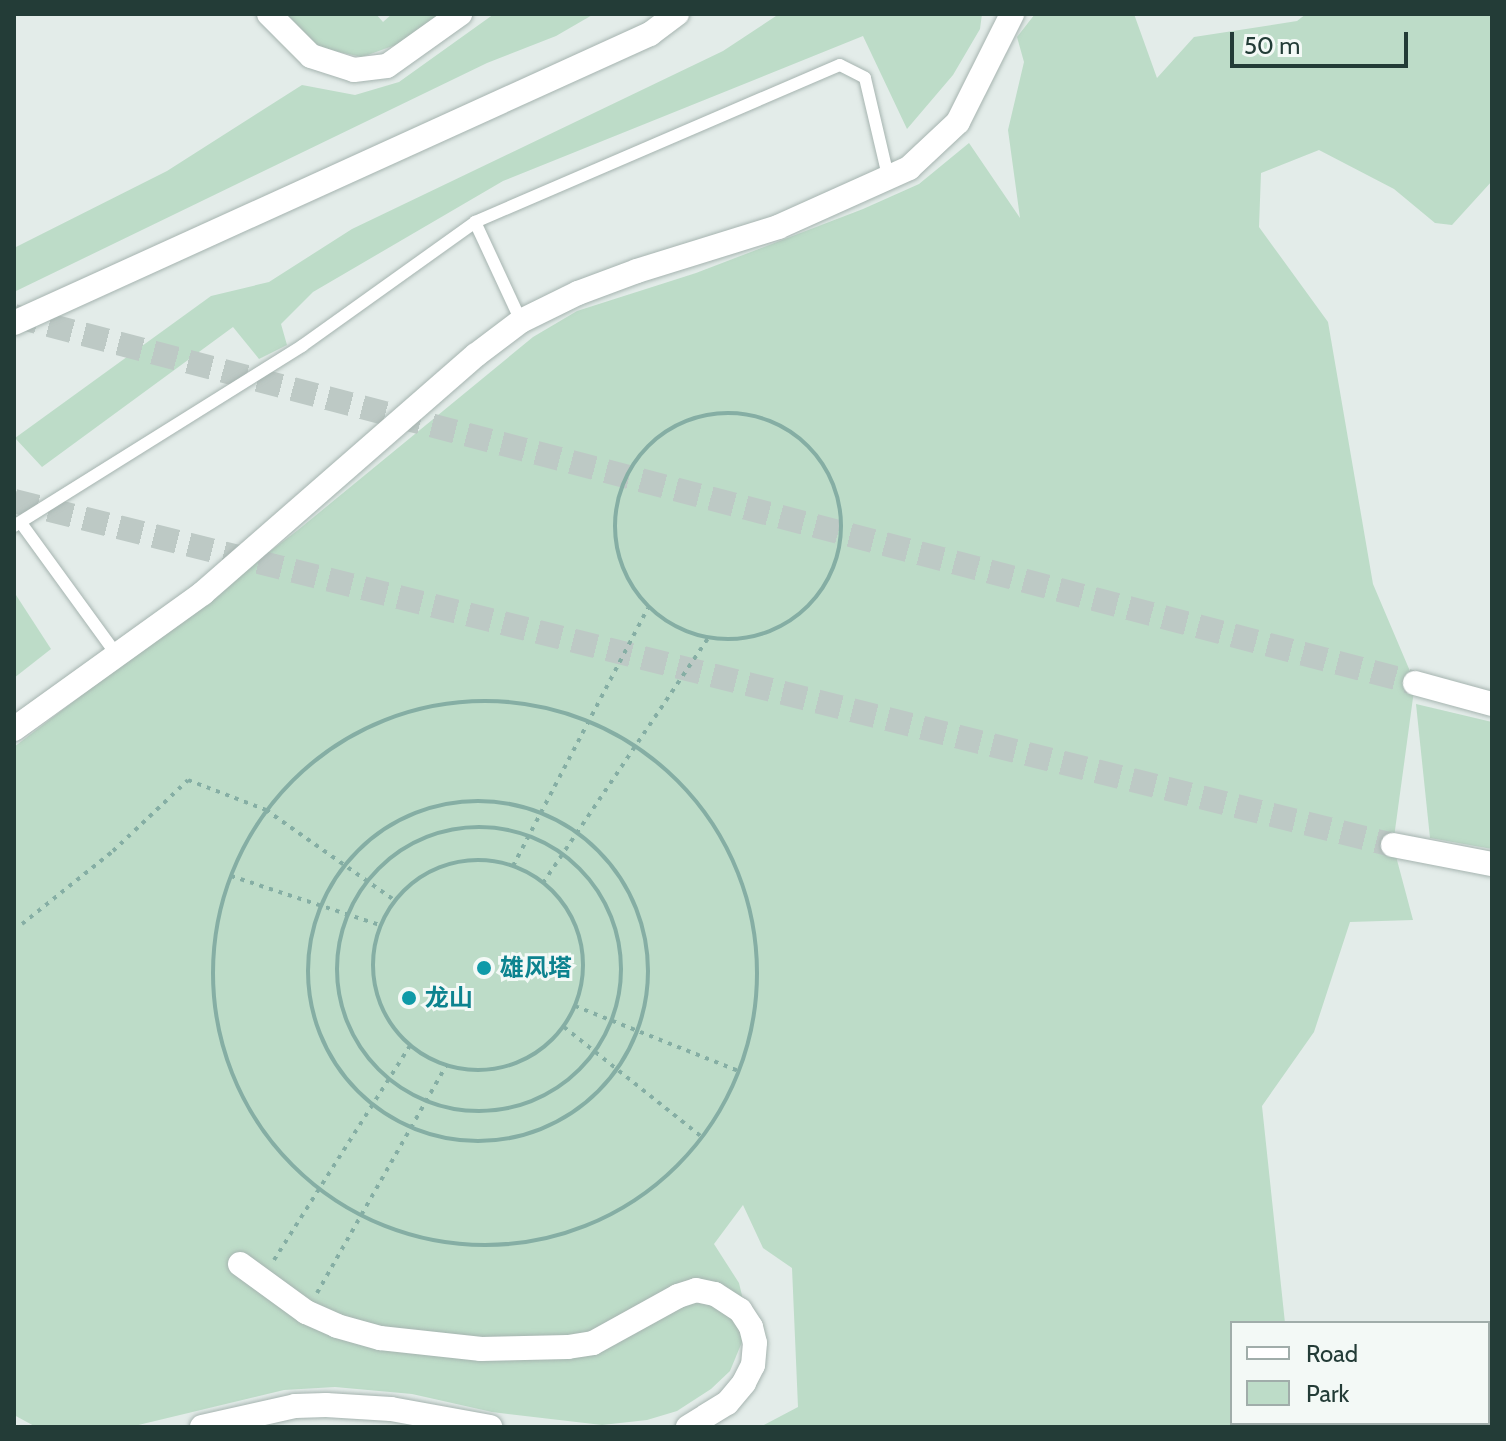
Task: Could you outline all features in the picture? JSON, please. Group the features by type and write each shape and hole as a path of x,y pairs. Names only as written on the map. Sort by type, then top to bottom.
{"street":[{"path":"269,14 311,56 354,70 387,66 460,14"},
{"path":"14,323 650,34 677,14"},
{"path":"14,729 203,593 476,355 521,321 578,293 778,227 889,180 928,153 958,122 1012,14"},
{"path":"1415,683 1492,704"},
{"path":"1393,845 1492,864"},
{"path":"240,1264 306,1312 337,1326 396,1341 481,1349 568,1347 593,1343 678,1296 696,1290 715,1294 740,1310 751,1327 755,1343 753,1365 744,1383 727,1403 688,1427"},
{"path":"202,1427 266,1411 326,1405 391,1409 490,1427"}],"lane":[{"path":"117,655 18,525 302,346 475,222 840,65 865,78 889,180"},
{"path":"475,222 521,321"}],"path":[{"path":"715,413 752,415 785,428 813,451 833,482 842,520 838,559 820,594 793,621 757,637 708,638 681,630 648,608 626,576 615,542 616,505 628,471 651,443 680,422 715,413"},
{"path":"513,866 648,608"},
{"path":"543,883 708,638"},
{"path":"495,701 534,705 588,722 635,747 670,775 697,803 725,847 748,907 755,945 756,984 752,1023 738,1071 728,1096 702,1137 655,1186 623,1208 552,1237 514,1244 449,1242 399,1231 362,1215 320,1188 273,1142 251,1110 221,1038 213,961 217,923 231,876 242,849 266,810 315,760 346,738 418,709 456,702 495,701"},
{"path":"22,924 113,851 188,780 266,810 394,900"},
{"path":"473,800 541,811 577,833 611,865 634,904 647,946 648,991 638,1031 618,1070 585,1104 546,1128 502,1141 456,1140 411,1128 372,1106 336,1064 316,1025 308,982 311,937 319,905 343,864 390,824 430,807 473,800"},
{"path":"459,827 494,827 529,835 563,854 592,881 611,914 621,951 621,988 612,1021 595,1052 570,1080 537,1099 501,1110 463,1111 426,1101 389,1079 365,1054 347,1022 338,986 338,949 348,914 367,881 395,854 425,837 459,827"},
{"path":"480,859 513,866 543,883 562,902 576,926 582,966 575,1006 564,1027 546,1047 523,1061 485,1070 446,1066 410,1046 392,1027 376,990 373,950 380,925 394,900 418,877 448,863 480,859"},
{"path":"231,876 380,925"},
{"path":"575,1006 738,1071"},
{"path":"564,1027 702,1137"},
{"path":"261,1280 410,1046"},
{"path":"306,1312 446,1066"}],"green space":[{"path":"283,14 376,14 383,22 392,14 443,14 401,43 362,57 312,46"},
{"path":"494,14 594,14 556,36 487,63 14,292 14,248 167,171 302,85 355,95 399,82"},
{"path":"779,14 982,14 980,29 953,75 907,129 863,36 503,181 313,292 281,324 287,345 259,359 233,327 42,467 15,438 211,296 269,282 352,229 723,51"},
{"path":"1035,14 1134,14 1157,78 1194,37 1297,21 1306,14 1492,14 1492,181 1452,225 1435,223 1394,189 1319,150 1261,173 1259,227 1328,322 1373,584 1415,683 1393,845 1413,920 1350,922 1314,1032 1262,1106 1285,1321 1230,1321 1230,1425 1296,1427 760,1427 798,1407 792,1268 763,1248 743,1205 714,1244 739,1283 745,1308 742,1342 730,1371 711,1389 677,1411 647,1420 602,1425 492,1412 412,1394 335,1387 284,1390 130,1427 36,1427 14,1415 14,747 298,530 533,337 577,311 696,273 863,209 919,184 969,143 1020,218 1008,130 1024,62 1017,37"},
{"path":"14,592 51,649 14,678"},
{"path":"1416,704 1492,722 1492,849 1430,838"}],"tunnel":[{"path":"14,316 1415,683"},
{"path":"14,501 1393,845"}],"place":[{"name":"雄风塔","path":"484,968"},
{"name":"龙山","path":"409,998"}]}
